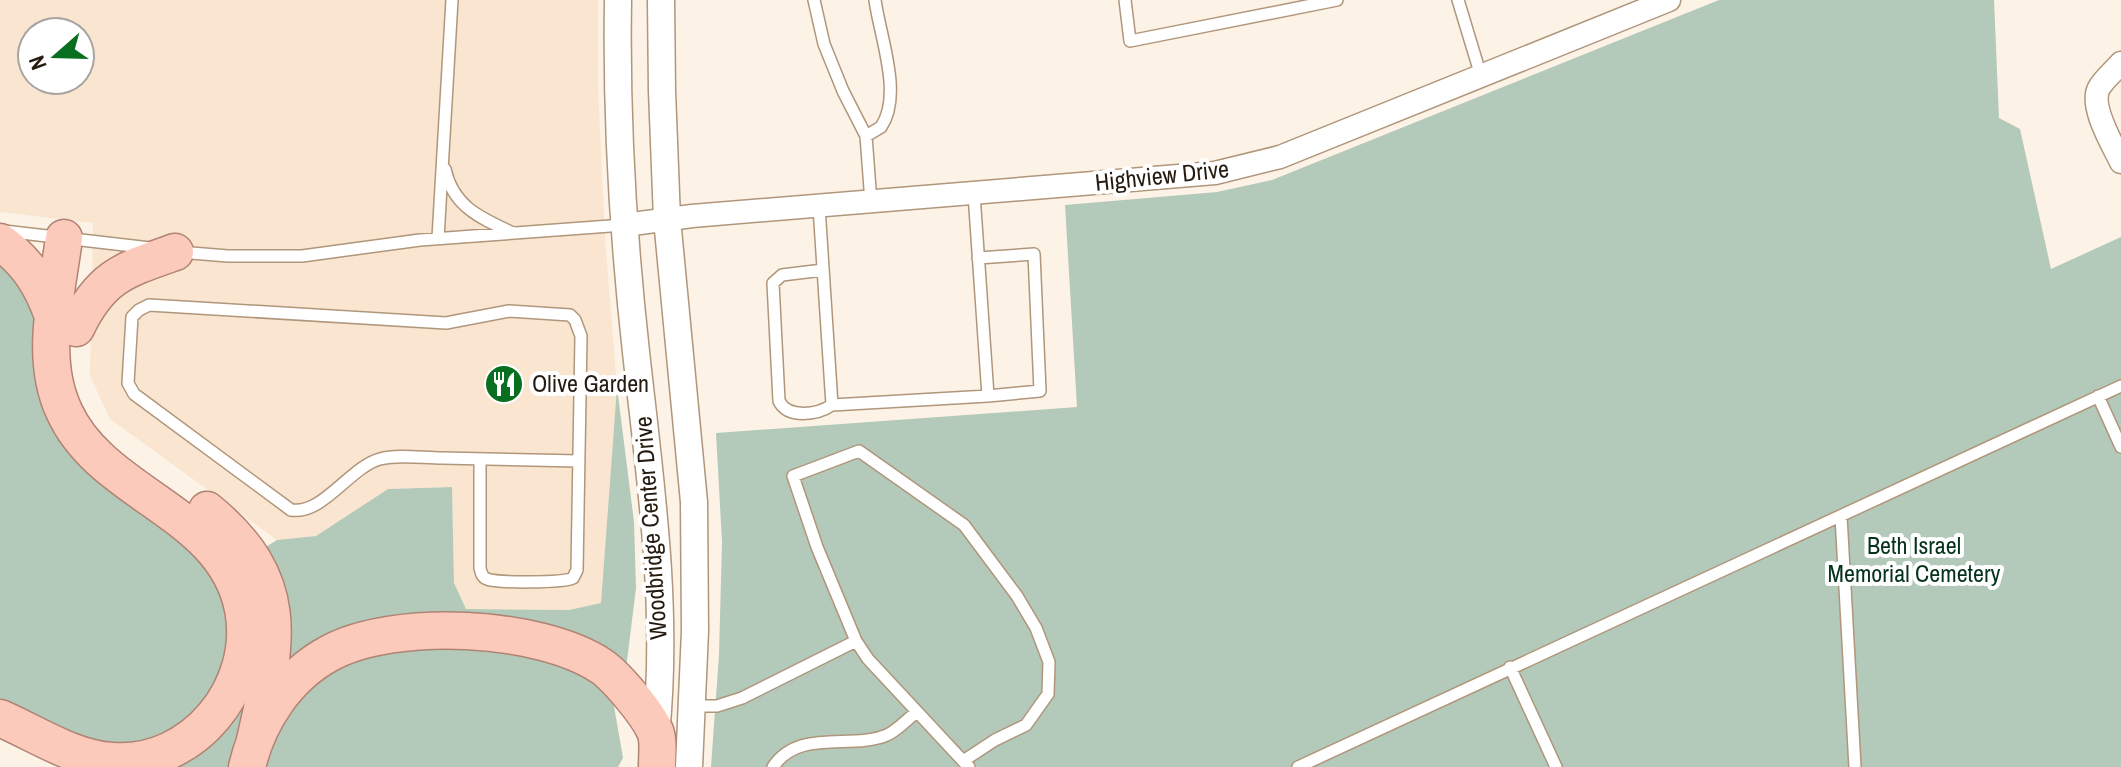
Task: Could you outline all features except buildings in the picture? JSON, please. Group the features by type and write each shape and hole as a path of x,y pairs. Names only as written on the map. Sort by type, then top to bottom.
{"highway":[{"path":"65,324 76,239"},
{"path":"0,242 35,275 65,324 74,348 77,379 97,422 117,443 228,528 261,575 270,602 274,642 272,666 251,754"},
{"path":"0,718 88,758 114,762 148,758 180,745 207,725 225,702 240,671 243,611 233,580 218,555 191,528 97,456 71,425 59,400 53,374 52,345 65,324 109,281 131,268 175,252"},
{"path":"251,754 278,698 318,660 358,640 419,631 508,635 566,649 591,660 610,673 667,745"},
{"path":"0,735 49,767"}],"street":[{"name":"Woodbridge Center Drive","path":"618,0 618,79 625,225 655,522 667,745 689,767"},
{"name":"Woodbridge Center Drive","path":"661,0 667,219 694,502 696,577 693,706 667,745"},
{"name":"Highview Drive","path":"625,225 1240,169 1280,157 1669,0"},
{"path":"2121,63 2100,85 2096,98 2098,112 2121,162"}],"lane":[{"path":"438,238 452,0"},
{"path":"814,0 824,44 866,136 871,203"},
{"path":"866,136 881,127 891,101 875,0"},
{"path":"1125,0 1130,41 1337,0"},
{"path":"1458,0 1481,76"},
{"path":"443,149 448,182 462,205 475,215 514,233"},
{"path":"974,194 988,396"},
{"path":"819,207 832,405"},
{"path":"0,231 175,252 302,256 438,238 625,225"},
{"path":"823,270 782,275 773,283 779,401 784,409 793,413 823,411 832,405 1040,391 1034,254 978,258"},
{"path":"480,459 480,571 487,579 568,581 576,573 579,461 581,336 570,315 509,311 446,323 149,305 132,317 128,378 134,394 286,508 301,511 314,506 366,466 381,459 480,459 579,461"},
{"path":"1298,767 2121,386"},
{"path":"2098,396 2121,447"},
{"path":"859,451 964,525 1036,628 1049,662 1048,694 1026,725 995,740 966,764 868,659 856,641 817,547 793,476 859,451"},
{"path":"1841,516 1855,767"},
{"path":"693,706 717,706 742,698 856,641"},
{"path":"1510,667 1556,767"},
{"path":"773,767 783,755 806,745 883,737 917,712"}],"shaded area":[{"path":"0,0 598,0 598,86 605,238 617,387 601,603 569,610 466,609 454,583 452,487 388,489 316,536 277,540 110,419 90,376 93,223 0,212"}],"green space":[{"name":"Beth Israel Memorial Cemetery","path":"1719,0 1994,0 1999,118 2020,129 2051,269 2121,237 2121,767 711,767 719,655 722,542 716,433 1077,407 1065,205 1217,192 1272,180"},
{"path":"0,256 30,281 45,383 179,532 231,597 226,671 177,736 110,750 0,703"},
{"path":"617,387 634,522 636,588 626,669 440,616 339,630 289,665 290,609 258,552 277,540 316,536 388,489 452,487 454,583 466,609 569,610 601,603"},
{"path":"376,644 549,653 611,689 623,758 618,767 258,767 306,679"},
{"path":"259,684 234,742 228,767 154,767"}],"place":[{"name":"Olive Garden","path":"504,384"}]}
